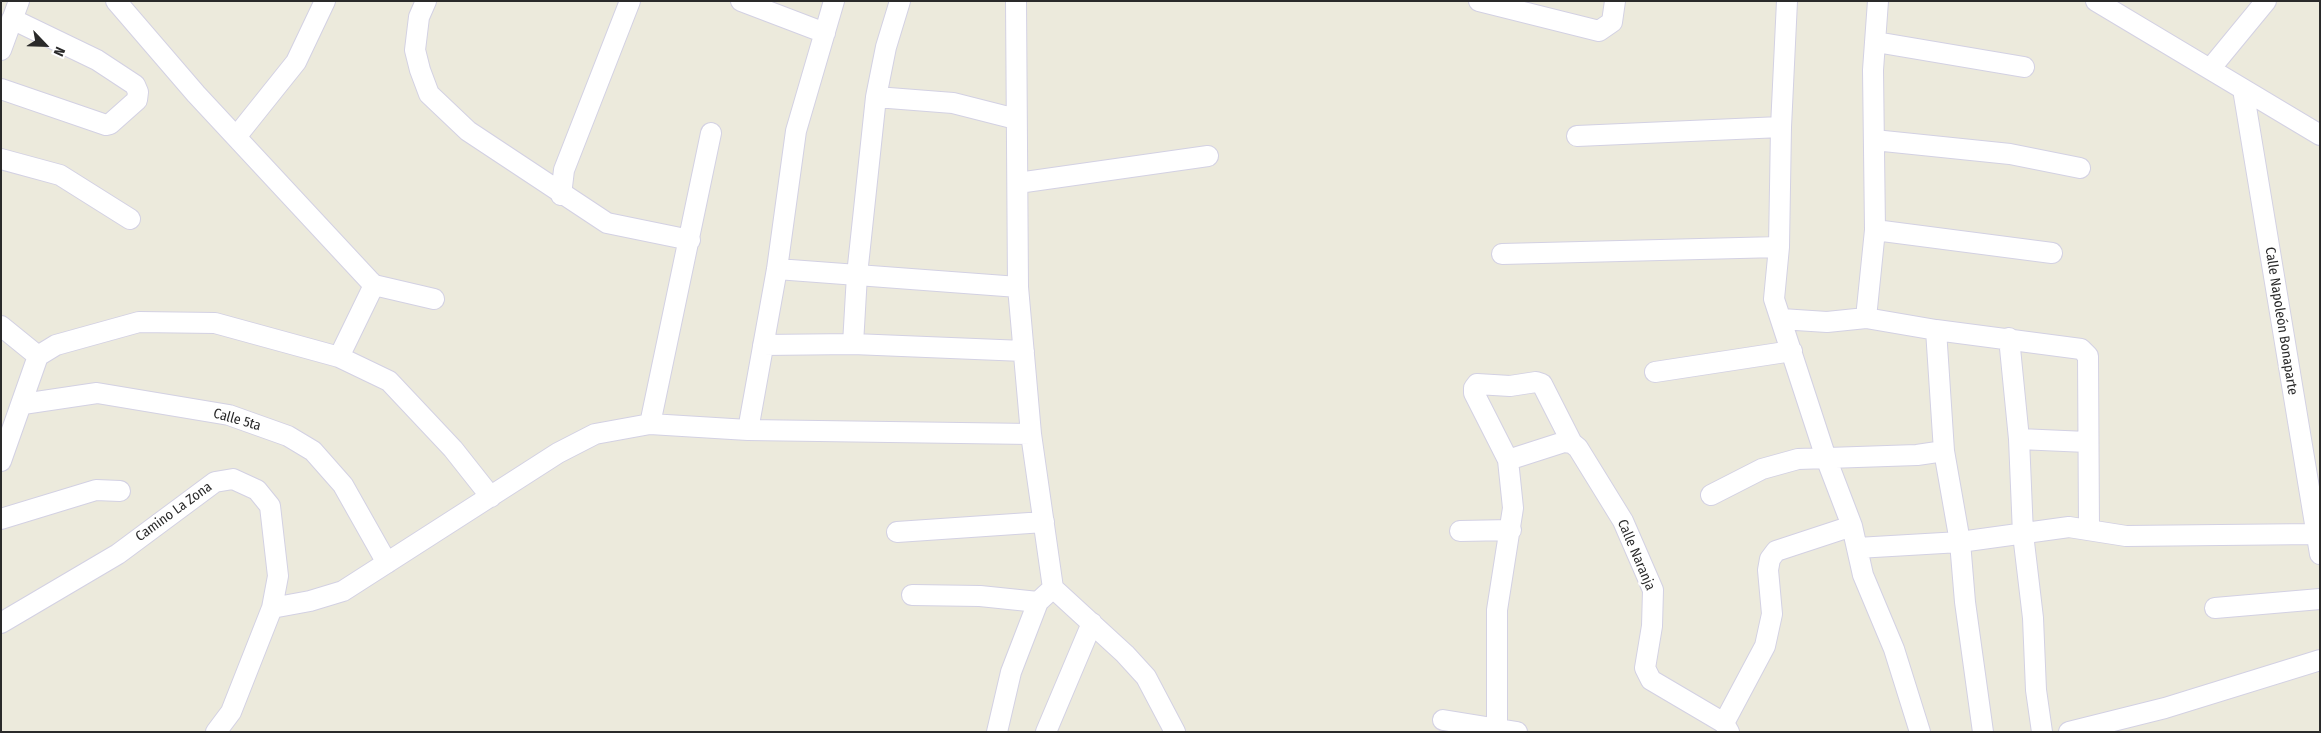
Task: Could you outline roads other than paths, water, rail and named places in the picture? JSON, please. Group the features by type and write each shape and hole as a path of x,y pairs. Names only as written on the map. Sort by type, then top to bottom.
{"street":[{"path":"116,1 236,137 374,284 434,300"},
{"path":"236,137 296,62 325,1"},
{"path":"426,1 419,17 415,50 429,94 468,131 561,195 607,223 690,240"},
{"path":"561,195 564,170 630,1"},
{"path":"741,1 825,33"},
{"path":"748,430 777,268 796,131 834,1"},
{"path":"853,344 857,275 876,97 886,47 900,1"},
{"path":"1016,1 1018,287 1031,434 1053,588 1125,654 1146,677 1175,732"},
{"path":"1479,1 1599,32 1612,22 1615,1"},
{"path":"1787,1 1780,127 1779,247 1774,299 1826,458 1852,526 1863,575 1894,649 1920,732"},
{"path":"1866,318 1875,230 1874,70 1878,1"},
{"path":"2096,1 2320,135"},
{"path":"2210,69 2266,1"},
{"path":"1,50 16,10 135,85 138,92 136,100 110,124 106,125 1,90"},
{"path":"1876,42 2024,67"},
{"name":"Calle Napoleón Bonaparte","path":"2243,89 2315,534 2320,554"},
{"path":"876,97 953,103 1016,119"},
{"path":"1577,136 1780,127"},
{"path":"650,424 711,133"},
{"path":"1874,140 2010,154 2080,168"},
{"path":"1018,183 1208,156"},
{"path":"1,159 60,175 130,219"},
{"path":"1875,230 2052,253"},
{"path":"1502,254 1779,247"},
{"path":"777,268 1018,287"},
{"path":"339,357 374,284"},
{"path":"1781,319 1827,322 1866,318 1936,330 2009,338 2081,349 2088,356 2088,530"},
{"path":"1,461 23,404 38,356 56,345 139,322 215,323 339,357 389,381 453,449 491,496"},
{"path":"1,326 38,356"},
{"path":"1936,330 1944,451 1960,542 1965,602 1983,732"},
{"path":"2009,338 2019,439 2023,534 2033,618 2036,690 2042,732"},
{"path":"763,345 853,344 1024,351"},
{"path":"1655,372 1792,351"},
{"name":"Calle Naranja","path":"1508,460 1474,393 1474,388 1477,384 1510,386 1536,382 1542,384 1572,443 1578,448 1623,521 1653,590 1652,626 1645,668 1651,680 1727,727"},
{"name":"Calle 5ta","path":"23,404 97,393 229,415 288,436 313,451 343,485 387,562"},
{"path":"272,608 310,601 343,591 558,453 595,434 650,424 748,430 1031,434"},
{"path":"2019,439 2087,442"},
{"path":"1498,729 1497,610 1503,558 1511,530 1513,508 1508,460 1564,442 1572,443"},
{"path":"1711,495 1762,469 1798,459 1917,455 1944,451"},
{"name":"Camino La Zona","path":"1,623 118,554 215,482 233,478 257,490 270,506 278,576 272,608 231,712 216,732"},
{"path":"1,519 96,490 120,491"},
{"path":"897,532 1044,522"},
{"path":"1727,727 1765,646 1772,614 1768,570 1770,559 1776,551 1852,526"},
{"path":"1857,548 1960,542 2069,528 2126,536 2315,534"},
{"path":"1460,531 1511,530"},
{"path":"997,732 1011,672 1038,602 1053,588"},
{"path":"912,595 980,596 1038,602"},
{"path":"2215,608 2320,599"},
{"path":"1046,732 1092,623"},
{"path":"2069,732 2165,708 2320,660"},
{"path":"1443,720 1517,732"}]}
